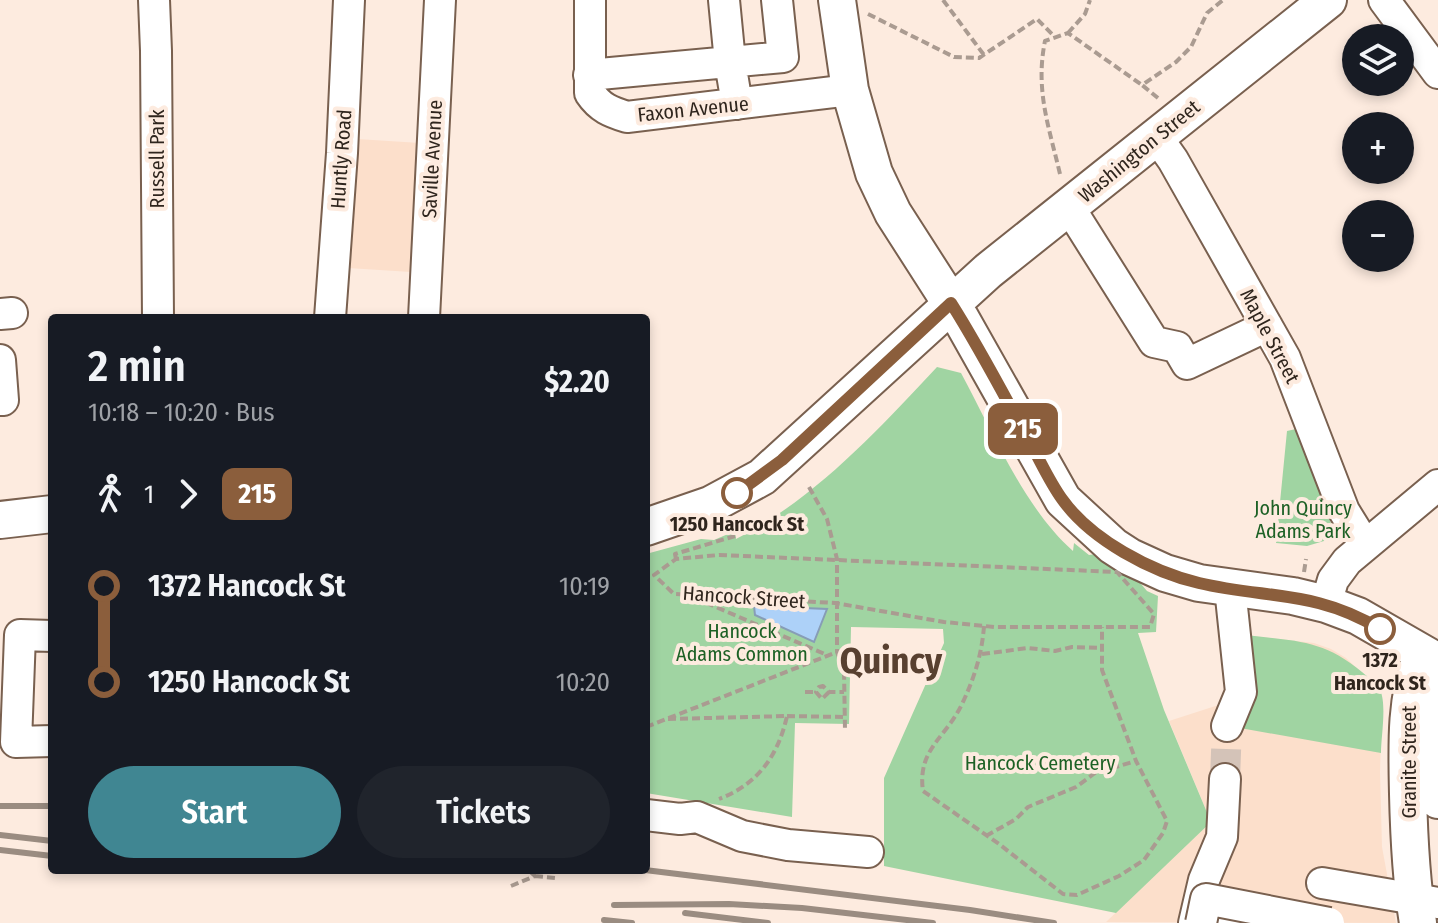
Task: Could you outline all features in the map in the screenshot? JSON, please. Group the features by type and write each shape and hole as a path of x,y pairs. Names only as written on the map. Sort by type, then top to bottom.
{"main road":[{"name":"Washington Street","path":"951,303 1064,190 1156,136 1328,0"},
{"path":"851,6 850,90 868,154 893,213 951,303 1063,500 1122,552 1165,573 1230,588 1293,596 1326,604 1365,620 1430,658"},
{"path":"650,526 710,505 762,477 951,303"},
{"path":"0,520 48,514"},
{"name":"Granite Street","path":"1430,658 1438,800"},
{"name":"Granite Street","path":"1423,908 1410,859 1407,735 1410,695 1430,658"}],"street":[{"name":"Russell Park","path":"154,0 158,314"},
{"name":"Huntly Road","path":"330,314 349,0"},
{"name":"Saville Avenue","path":"424,314 440,0"},
{"name":"Faxon Avenue","path":"590,0 590,93 599,106 627,117 850,90"},
{"path":"724,0 737,104"},
{"path":"589,75 783,57 777,0"},
{"path":"1384,0 1438,73"},
{"name":"Maple Street","path":"1156,136 1173,160 1293,376 1344,511 1365,545"},
{"path":"1064,190 1154,342 1177,347 1187,364 1267,326"},
{"path":"0,360 3,400 0,400"},
{"path":"1326,604 1339,570 1438,485"},
{"path":"1227,726 1241,692 1230,588"},
{"path":"48,636 20,635 9,715 16,742 48,741"},
{"path":"1205,922 1204,880 1222,837 1225,779"},
{"path":"650,815 680,819 697,817 742,836 788,845 868,852"},
{"path":"1322,883 1423,908"},
{"path":"1205,922 1206,899 1329,923"},
{"path":"1205,922 1208,901 1317,923"},
{"path":"1205,922 1212,905 1301,923"},
{"path":"1205,922 1216,910 1279,923"},
{"path":"1205,922 1220,916 1255,923"},
{"path":"1205,922 1247,923"}],"path":[{"path":"943,0 984,55"},
{"path":"1064,190 1042,99 1040,68 1045,41 1068,33 1085,14 1090,0"},
{"path":"1142,85 1176,62 1191,47 1207,13 1215,2 1223,0"},
{"path":"851,6 954,57 979,58 1037,19 1055,37"},
{"path":"1068,33 1158,98"},
{"path":"809,487 827,519 837,559 837,652 844,670 845,730"},
{"path":"676,559 675,554 735,536"},
{"name":"Hancock Street","path":"719,555 837,559 1117,572 1154,614 1150,627 984,626 835,603 674,594 654,575 676,559 719,555"},
{"path":"689,596 828,656"},
{"path":"984,626 982,654 962,705 923,764 923,791 1063,894 1077,895 1119,876 1144,860 1163,833 1167,821 1136,761 1102,670 1102,627"},
{"path":"982,654 1028,648 1055,651 1072,647 1102,648"},
{"path":"650,726 837,652"},
{"path":"816,692 823,686 829,692 844,692"},
{"path":"805,692 816,692 822,699 829,692"},
{"path":"717,799 749,783 770,761 780,743 787,716"},
{"path":"668,719 843,717"},
{"path":"986,836 1016,819 1028,807 1076,787 1095,773 1136,761"},
{"path":"511,886 535,876 556,878"}],"shaded area":[{"path":"357,139 420,143 411,272 348,268"},
{"path":"1225,633 1314,643 1331,649 1346,658 1380,690 1382,847 1396,923 1106,922 1211,822 1169,721 1234,700"}],"green space":[{"path":"937,367 961,373 1024,491 1055,533 1073,551 1074,543 1089,555 1096,554 1136,578 1147,591 1158,596 1156,632 1138,633 1164,710 1211,822 1116,913 884,866 884,778 944,643 943,629 851,627 849,724 795,723 792,817 650,794 650,553 701,539 714,540 735,531 736,539 765,523 844,462"},
{"name":"John Quincy Adams Park","path":"1296,429 1332,526 1324,541 1307,546 1276,543 1287,431"},
{"path":"1245,635 1321,647 1348,661 1369,678 1382,696 1381,753 1240,728"}],"water":[{"path":"754,606 827,609 814,642 755,615"}],"tunnel":[{"path":"1225,779 1227,726"}],"railway":[{"path":"0,806 48,806"},
{"path":"0,835 48,841"},
{"path":"0,850 48,856"},
{"path":"650,871 1054,923"},
{"path":"614,905 729,904 802,908 933,923"},
{"path":"685,913 768,923"},
{"path":"604,920 632,923"}],"bus line":[{"name":"215","path":"737,493 782,460 951,303 1063,500 1113,546 1165,573 1199,583 1311,600 1358,616 1380,629"}],"place":[{"name":"1250 Hancock St","path":"737,493"},
{"name":"1372 Hancock St","path":"1380,629"}],"district":[{"name":"Quincy","path":"891,661"}],"park label":[{"name":"Hancock Adams Common","path":"742,642"},
{"name":"Hancock Cemetery","path":"1040,763"}]}
